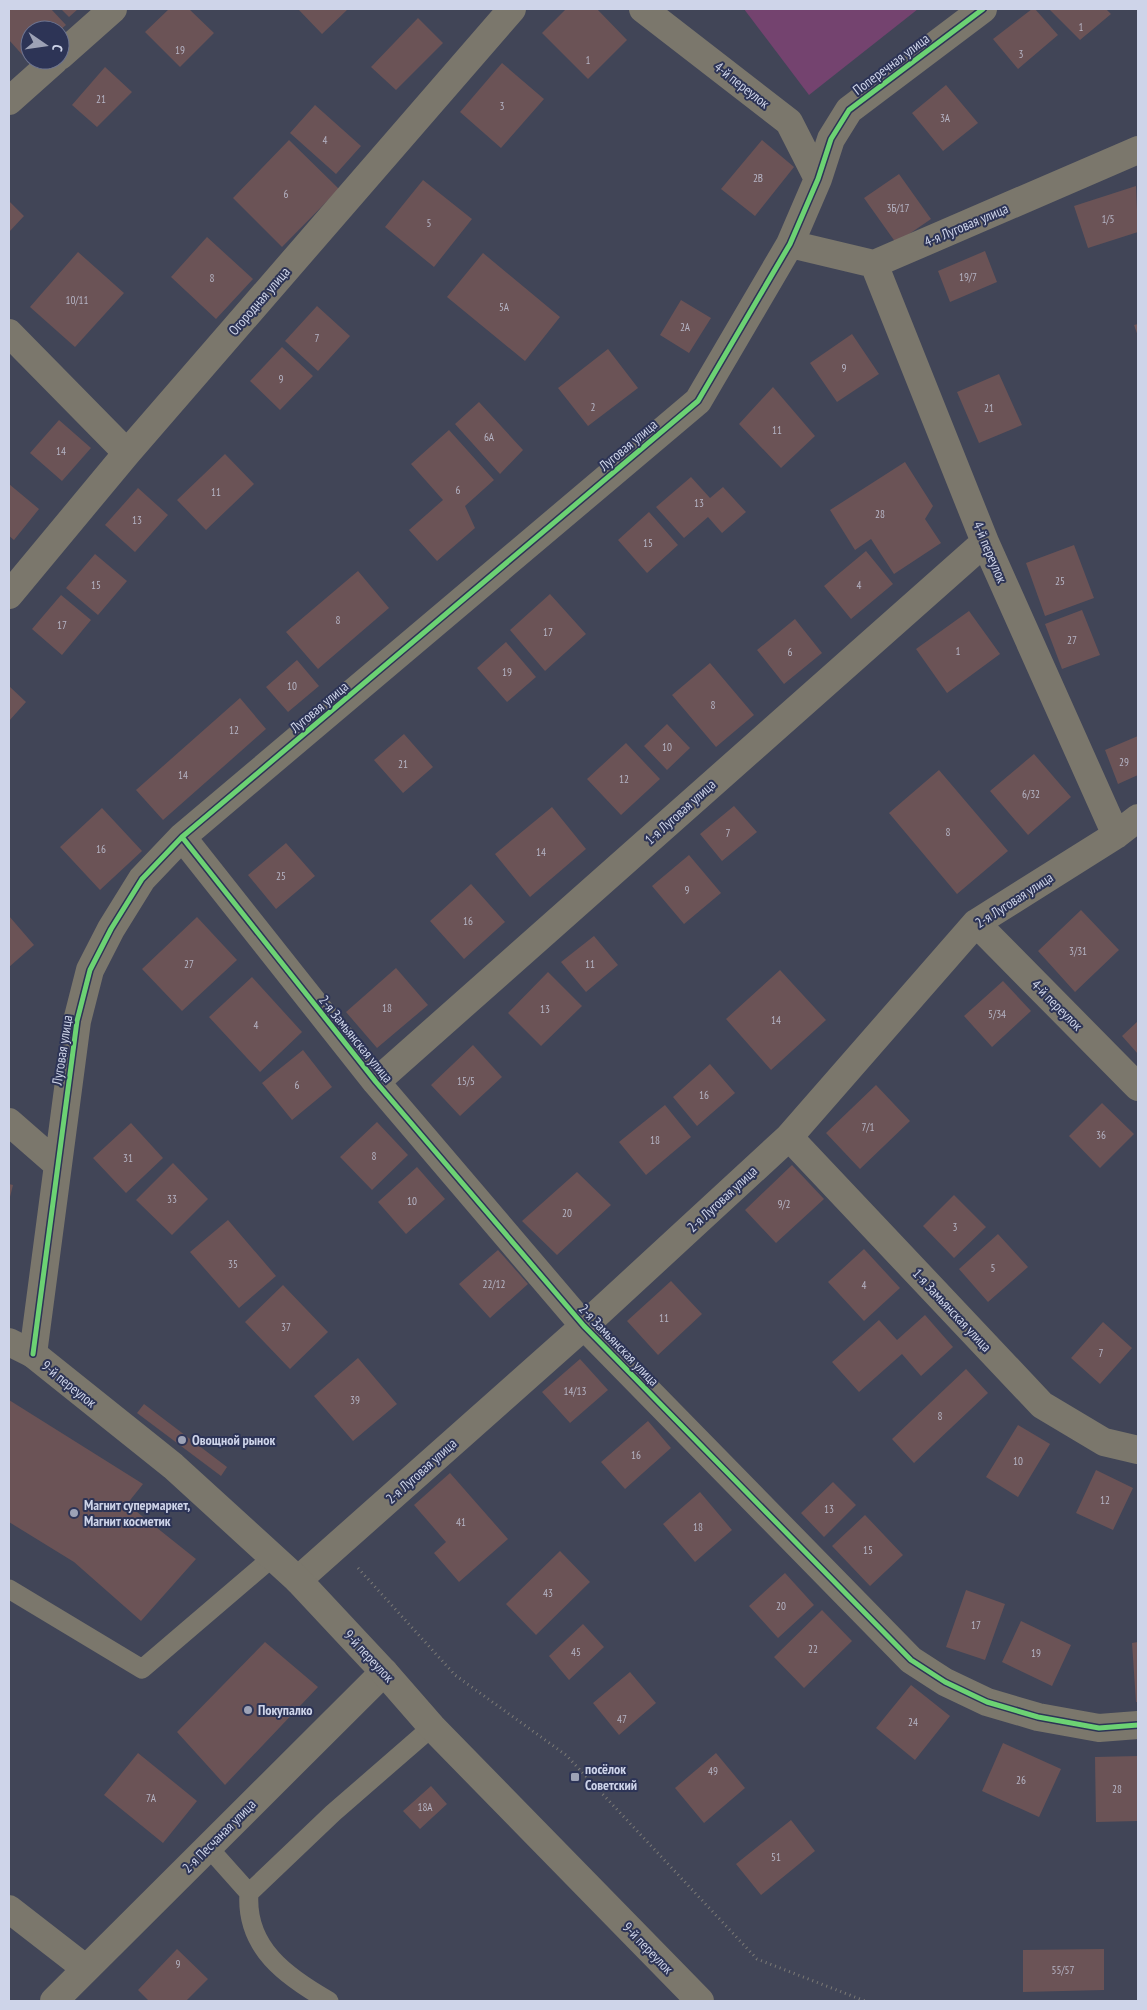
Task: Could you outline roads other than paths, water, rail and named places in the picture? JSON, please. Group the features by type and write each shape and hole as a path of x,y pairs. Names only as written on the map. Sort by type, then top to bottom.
{"street":[{"path":"70,47 113,9"},
{"name":"Огородная улица","path":"9,595 127,453 512,9"},
{"name":"4-й переулок","path":"643,9 789,122 818,179"},
{"name":"Поперечная улица","path":"818,179 831,139 849,110 983,9"},
{"path":"9,100 44,70"},
{"name":"4-я Луговая улица","path":"874,264 1138,150"},
{"name":"Луговая улица","path":"33,1354 77,1021 90,970 111,929 142,879 182,837 698,401 790,244 818,179"},
{"path":"790,244 874,264"},
{"name":"4-й переулок","path":"874,264 985,542 1116,835"},
{"path":"9,333 127,453"},
{"name":"1-я Луговая улица","path":"376,1082 985,542"},
{"name":"2-я Луговая улица","path":"298,1580 584,1326 789,1138 976,923 1116,835 1138,818"},
{"name":"2-я Замьянская улица","path":"182,837 376,1082 584,1326 911,1660 945,1682 987,1702 1038,1717 1099,1728 1138,1725"},
{"name":"4-й переулок","path":"976,923 1138,1087"},
{"path":"9,1122 57,1164"},
{"name":"1-я Замьянская улица","path":"789,1138 1042,1405 1104,1442 1138,1450"},
{"name":"9-й переулок","path":"9,1342 33,1354 173,1466 298,1580 384,1672 432,1727 700,2001"},
{"name":"2-я Песчаная улица","path":"54,2001 384,1672"},
{"path":"9,1909 85,1968"}],"lane":[{"path":"9,1589 142,1669 273,1558"},
{"path":"330,2001 293,1980 268,1954 252,1928 248,1910 249,1893 333,1813 432,1727"},
{"path":"208,1847 249,1893"}],"place":[{"name":"Овощной рынок","path":"182,1440"},
{"name":"Магнит супермаркет, Магнит косметик","path":"74,1513"},
{"name":"Покупалко","path":"248,1710"},
{"name":"посёлок Советский","path":"575,1777"}]}
